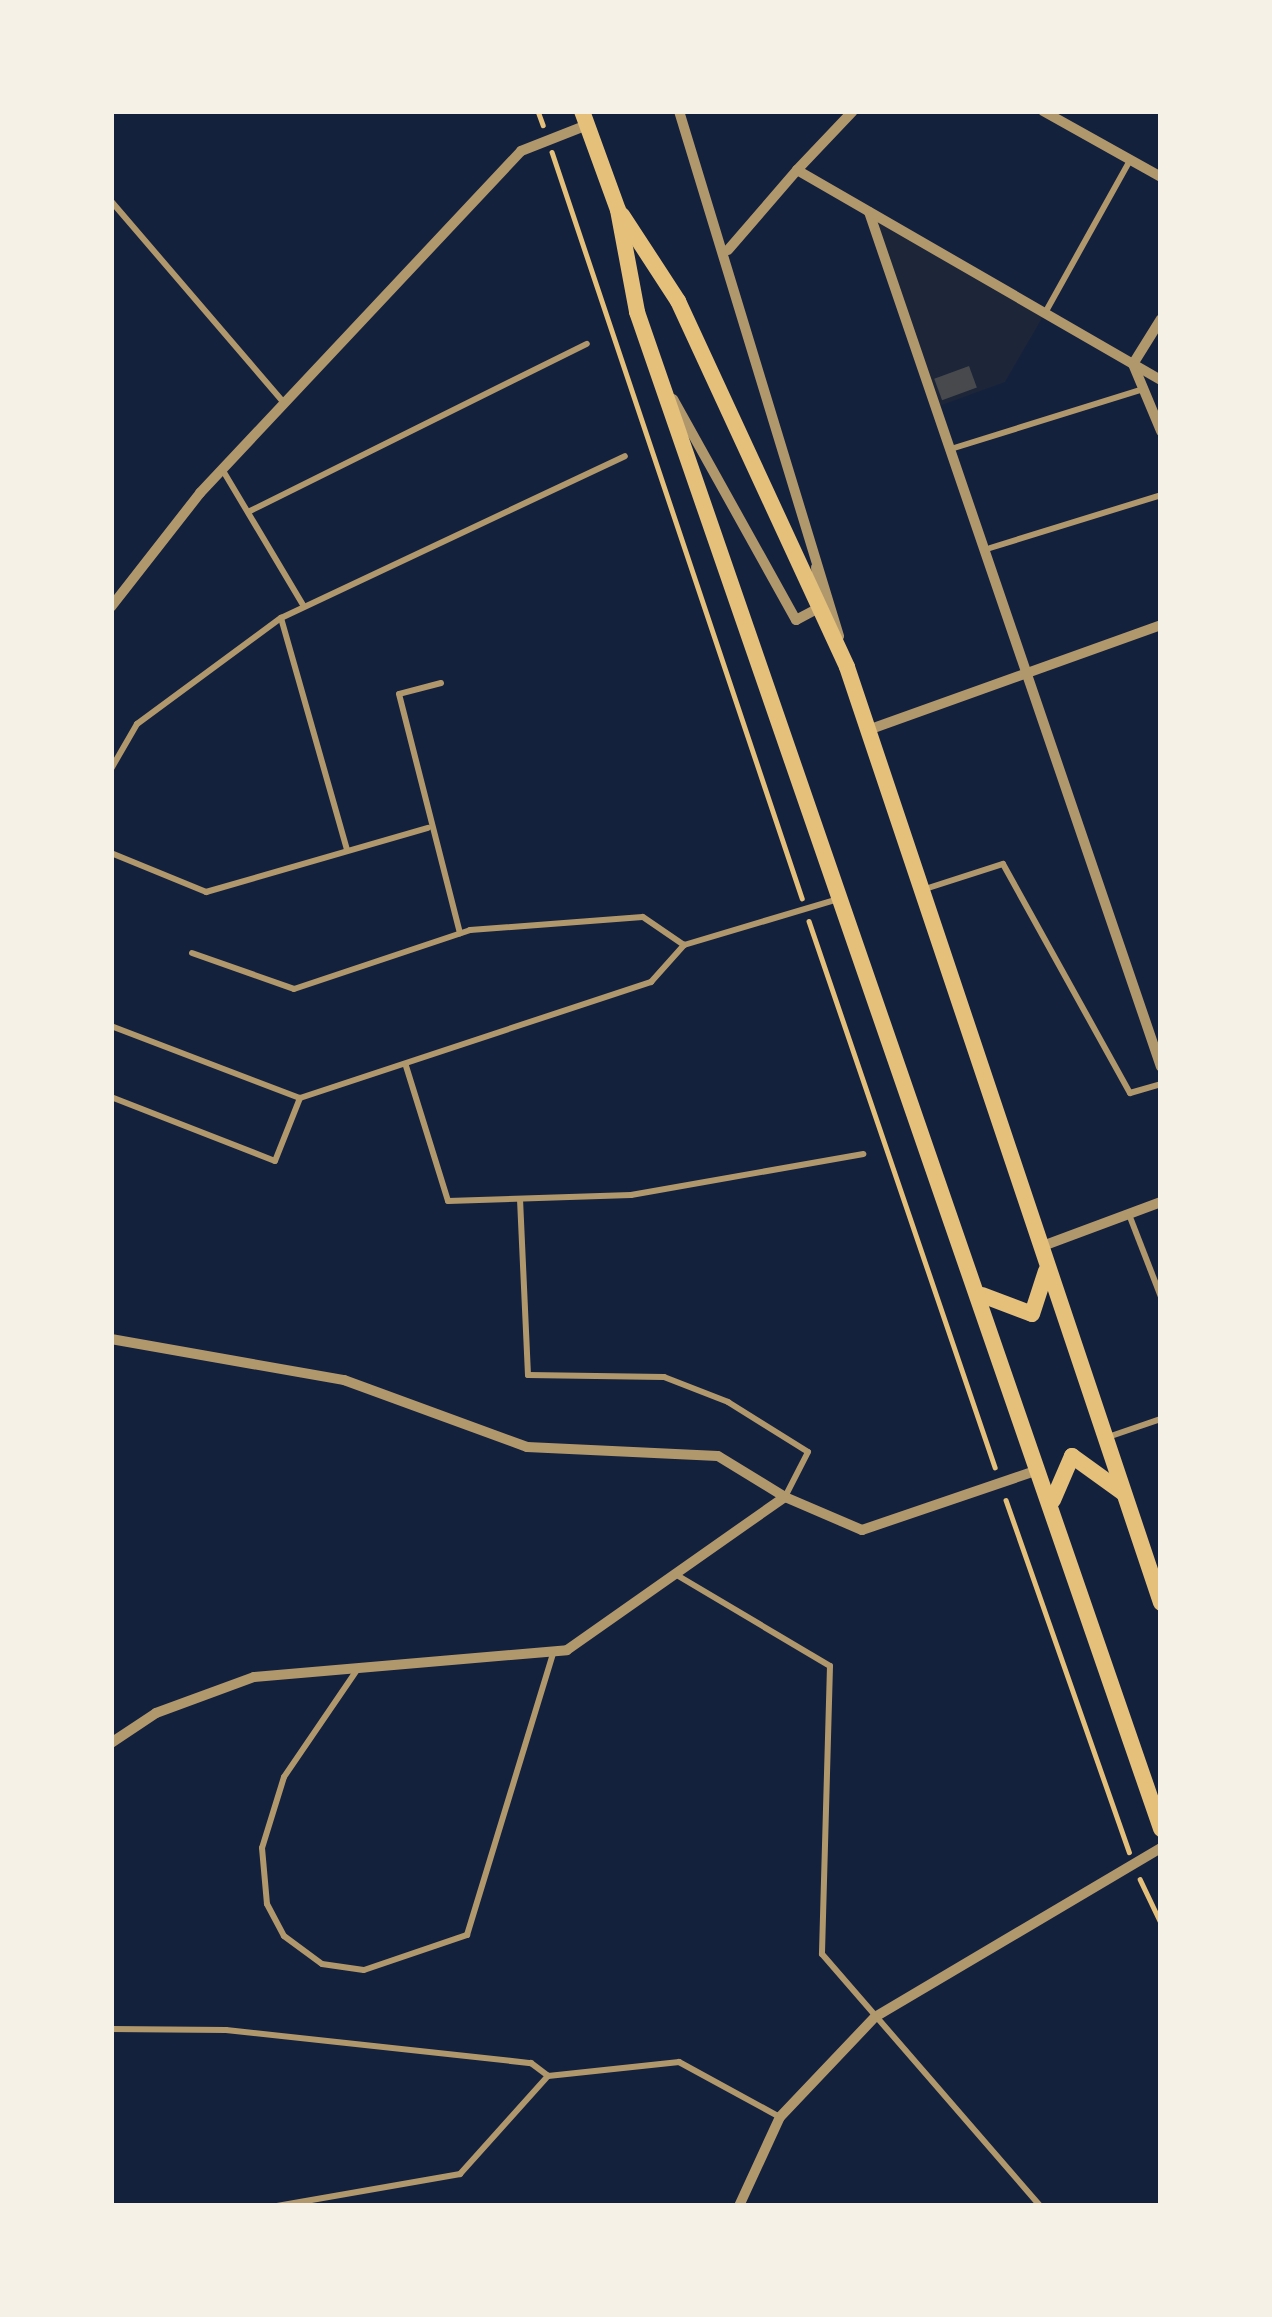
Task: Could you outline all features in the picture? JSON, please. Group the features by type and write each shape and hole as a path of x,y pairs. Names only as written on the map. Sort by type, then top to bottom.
{"main road":[{"path":"584,118 618,210 637,312 982,1295 1161,1829"},
{"path":"618,210 678,301 847,667 1161,1603"},
{"path":"982,1295 1032,1314 1043,1256"},
{"path":"1053,1511 1072,1456 1122,1492"}],"street":[{"path":"679,111 728,250 812,528 847,667"},
{"path":"728,250 853,111"},
{"path":"1043,111 1161,177"},
{"path":"111,607 222,470 521,151 584,118"},
{"path":"797,170 1161,380"},
{"path":"869,212 1034,670 1161,1067"},
{"path":"1133,364 1161,319"},
{"path":"1133,364 1161,431"},
{"path":"667,389 789,613 805,621 820,607 812,528"},
{"path":"868,730 1161,625"},
{"path":"1043,1256 1161,1202"},
{"path":"111,1340 344,1379 527,1447 718,1456 785,1497 862,1530 1039,1470"},
{"path":"111,1743 156,1712 254,1677 360,1664 553,1652 785,1497"},
{"path":"739,2206 780,2117 875,2017 1161,1848"}],"lane":[{"path":"1046,314 1130,160"},
{"path":"111,201 284,403"},
{"path":"250,511 587,344"},
{"path":"954,448 1143,389"},
{"path":"111,769 136,724 281,618 625,455"},
{"path":"222,470 303,605"},
{"path":"990,548 1161,495"},
{"path":"281,618 347,850"},
{"path":"441,683 399,694 428,828 460,933"},
{"path":"111,853 206,892 428,828"},
{"path":"921,890 1003,864 1130,1093 1161,1084"},
{"path":"111,1025 300,1098 651,982 684,946 844,898"},
{"path":"192,952 294,989 460,933 644,917 684,946"},
{"path":"406,1065 448,1201 631,1195 863,1154"},
{"path":"111,1096 275,1161 300,1098"},
{"path":"520,1199 528,1375 664,1377 728,1402 808,1451 785,1497"},
{"path":"1128,1214 1161,1297"},
{"path":"1105,1438 1161,1419"},
{"path":"676,1574 830,1666 822,1954 1040,2206"},
{"path":"360,1664 284,1777 262,1848 267,1904 284,1936 322,1964 364,1970 467,1935 553,1652"},
{"path":"111,2029 226,2030 531,2063 548,2076"},
{"path":"277,2206 460,2174 548,2076 679,2062 780,2117"}],"path":[{"path":"538,111 1000,1482 1134,1865 1161,1922"}],"shaded area":[{"path":"869,212 1045,313 1005,382 939,406"}],"building":[{"path":"969,366 977,388 942,400 934,379"}]}
